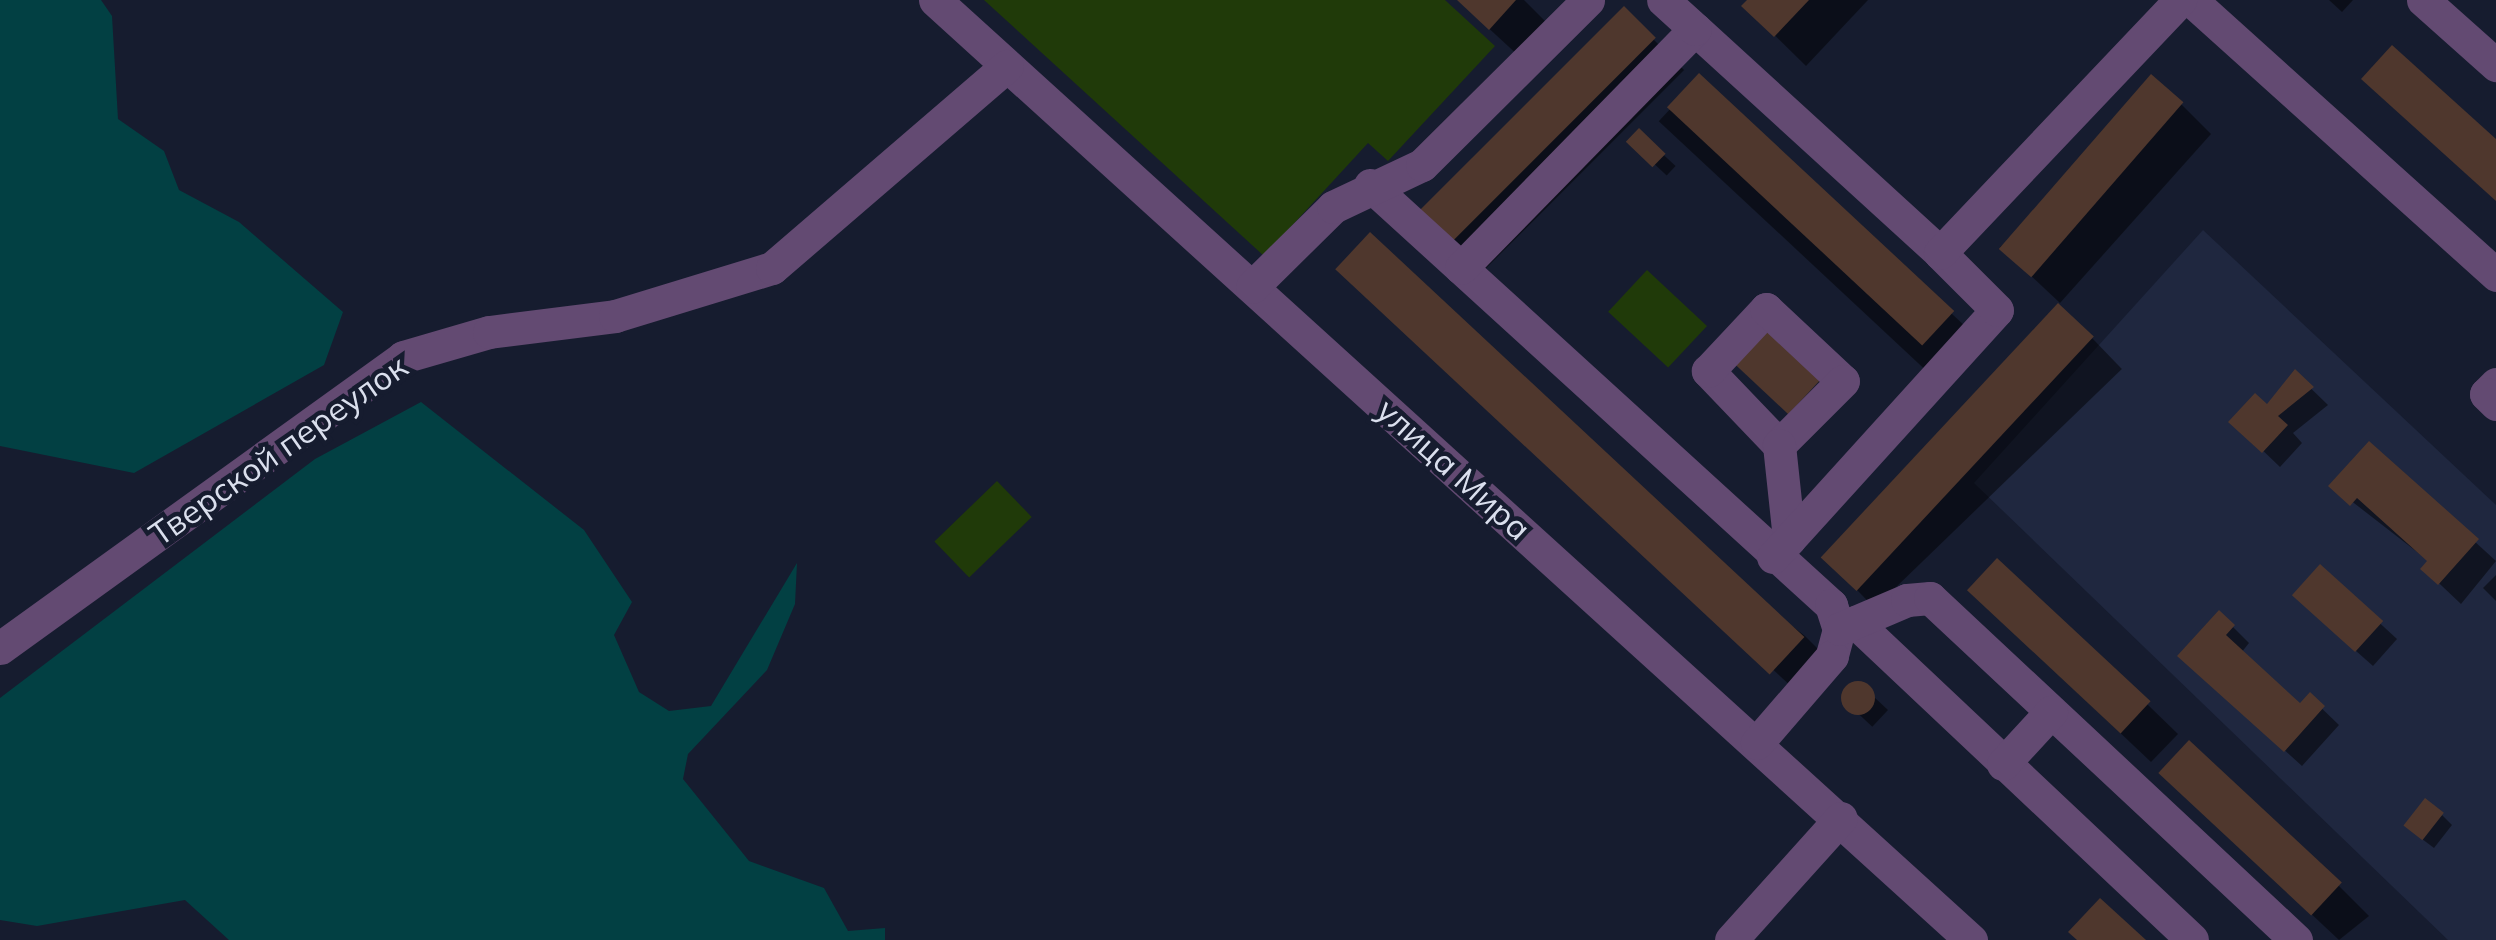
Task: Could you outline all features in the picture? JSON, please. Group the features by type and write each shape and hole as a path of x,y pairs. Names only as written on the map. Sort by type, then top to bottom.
{"street":[{"name":"улица Мира","path":"935,0 1971,940"},
{"path":"1252,287 1334,207 1370,185 1422,165 1588,0"},
{"path":"1663,0 1997,310 1781,548"},
{"path":"1940,253 2180,0"},
{"path":"2191,0 2496,275"},
{"path":"2423,0 2496,65"},
{"path":"1461,268 1695,29"},
{"name":"Тверской переулок","path":"0,648 403,357 488,332 615,316 772,268 1007,66"},
{"path":"1370,185 1781,548 1847,626 2192,940"},
{"path":"2496,384 2486,394 2496,404"},
{"path":"1779,445 1781,548"},
{"path":"1757,743 1832,656 1847,626 1930,598 2296,940"},
{"path":"2003,764 2051,712"},
{"path":"1731,940 1840,818"}],"shaded area":[{"path":"0,0 101,0 112,16 118,119 164,151 179,190 239,222 343,312 324,365 134,473 0,446"},
{"path":"2203,230 2496,505 2496,940 2448,940 1974,483"},
{"path":"421,402 584,530 632,602 614,635 639,692 669,711 711,706 797,563 795,604 767,670 688,754 683,779 749,861 824,888 848,931 885,928 885,940 229,940 185,900 37,926 0,920 0,698 315,459"}],"green space":[{"path":"984,0 1445,0 1495,46 1388,161 1368,143 1264,256"},
{"path":"1647,270 1707,326 1668,368 1608,312"},
{"path":"997,481 1032,517 969,577 934,541"}],"building":[{"path":"1457,0 1516,0 1489,30"},
{"path":"1747,0 1809,0 1774,37 1741,6"},
{"path":"1624,6 1656,38 1451,243 1419,211"},
{"path":"2392,45 2496,139 2496,201 2361,79"},
{"path":"1699,73 1954,311 1922,345 1667,107"},
{"path":"2151,74 2183,102 2031,277 1999,249"},
{"path":"1639,128 1666,154 1652,167 1626,142"},
{"path":"1370,232 1804,637 1770,674 1335,269"},
{"path":"2058,303 2094,336 1857,591 1821,558"},
{"path":"1767,330 1820,380 1788,414 1735,364"},
{"path":"2295,369 2314,387 2278,416 2288,425 2262,453 2228,422 2255,393 2267,404"},
{"path":"2369,441 2479,539 2438,585 2420,569 2427,561 2357,498 2350,506 2328,486"},
{"path":"1997,558 2151,701 2121,733 1967,590"},
{"path":"2320,564 2383,621 2355,652 2292,595"},
{"path":"2219,610 2235,625 2226,635 2300,703 2310,692 2325,706 2284,752 2177,656"},
{"path":"1858,681 1870,686 1875,698 1870,710 1858,715 1846,710 1841,698 1846,686"},
{"path":"2189,740 2342,883 2311,915 2158,773"},
{"path":"2425,798 2444,813 2422,840 2403,826"},
{"path":"2100,898 2146,940 2077,940 2068,932"}]}
